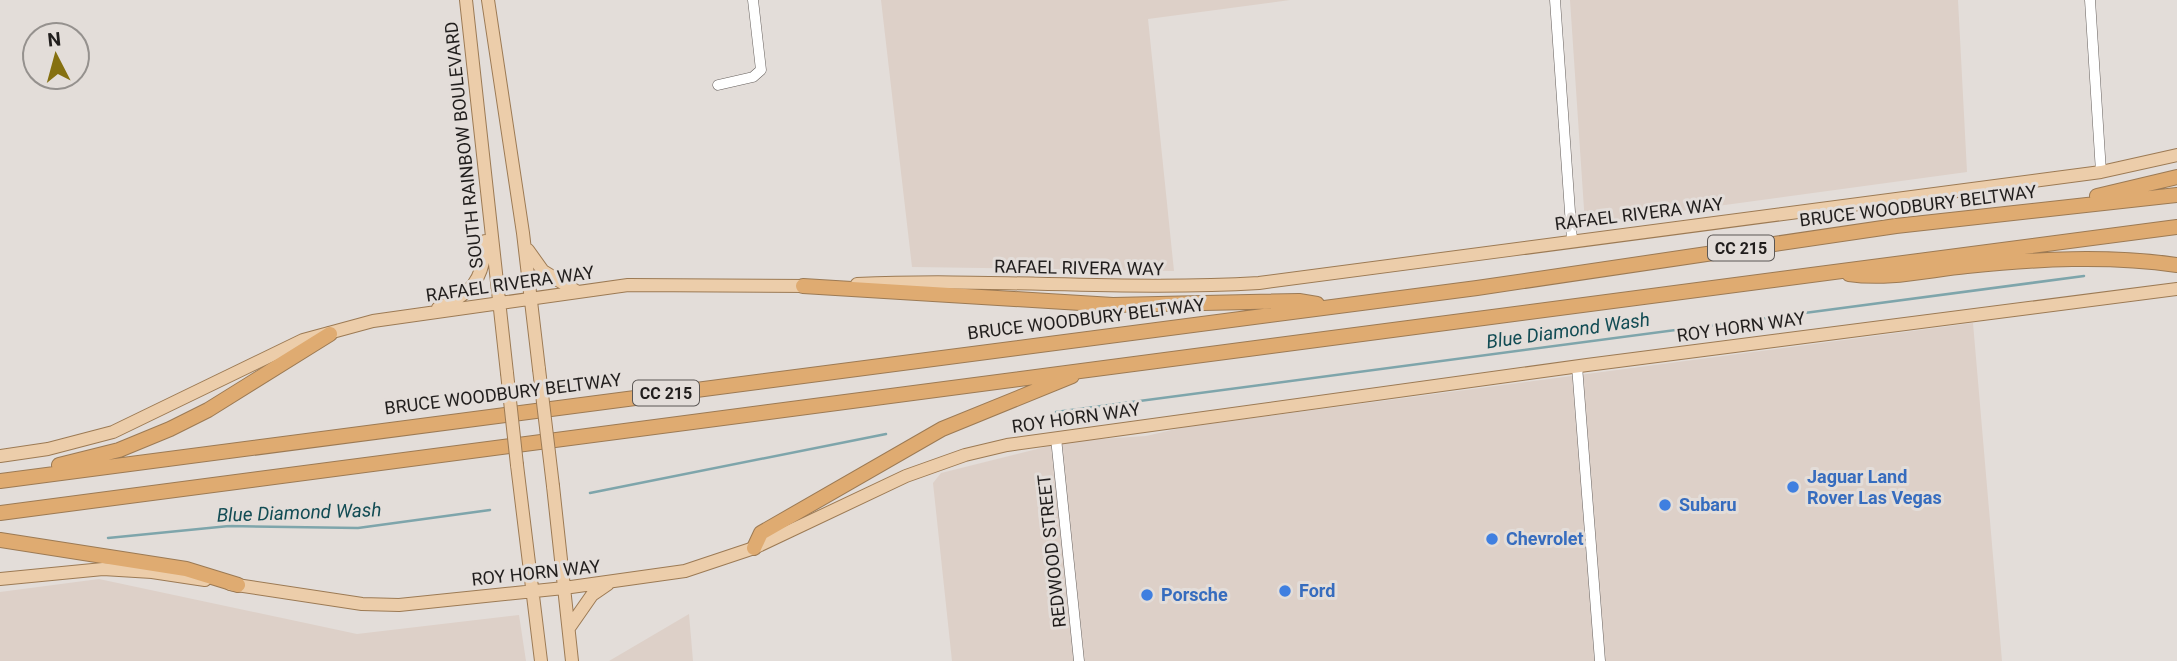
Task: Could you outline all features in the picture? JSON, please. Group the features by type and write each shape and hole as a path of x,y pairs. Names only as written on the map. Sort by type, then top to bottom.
{"highway":[{"path":"2005,213 2177,177"},
{"name":"BRUCE WOODBURY BELTWAY","path":"0,481 1332,306 2005,213 2177,195"},
{"name":"CC 215","path":"0,513 2177,226"},
{"path":"1830,271 1877,278 1969,266 2078,258 2177,265"},
{"path":"803,286 1113,305 1299,300 1332,306"},
{"path":"0,473 94,457 148,439 208,410 330,334"},
{"path":"754,548 761,533 942,429 1086,370"},
{"path":"0,540 186,569 238,585"}],"main road":[{"name":"SOUTH RAINBOW BOULEVARD","path":"466,0 541,661"},
{"path":"488,0 523,233 572,661"},
{"path":"418,315 468,293 484,266 479,184 482,146"},
{"name":"RAFAEL RIVERA WAY","path":"0,456 48,449 113,432 303,340 373,321 561,297 576,290 660,284 803,286 912,282 1121,288 1233,285 2101,172 2177,155"},
{"path":"523,233 530,254 540,268 576,290"},
{"name":"ROY HORN WAY","path":"0,579 82,570 120,570 362,604 430,603 611,582 685,571 754,548 906,476 953,459 1007,445 1577,366 2177,289"},
{"path":"569,628 592,595 611,582"}],"street":[{"path":"718,85 753,77 761,70 753,0"},
{"path":"1555,0 1572,240"},
{"path":"2090,0 2101,172"},
{"path":"1577,366 1600,661"},
{"name":"REDWOOD STREET","path":"1056,439 1079,661"}],"shaded area":[{"path":"881,0 1290,0 1148,19 1174,271 912,267"},
{"path":"1570,0 1958,0 1967,172 1585,224"},
{"path":"1973,323 2002,661 952,661 933,483 941,473 1069,441 1146,436 1185,427"},
{"path":"99,579 357,634 519,615 526,661 0,661 0,592"},
{"path":"689,614 693,661 609,661"}],"waterway":[{"name":"Blue Diamond Wash","path":"1056,412 2084,276"},
{"name":"Blue Diamond Wash","path":"590,493 886,434"},
{"name":"Blue Diamond Wash","path":"108,538 229,526 358,528 490,510"}],"place":[{"name":"Jaguar Land Rover Las Vegas","path":"1793,487"},
{"name":"Subaru","path":"1665,505"},
{"name":"Chevrolet","path":"1492,539"},
{"name":"Ford","path":"1285,591"},
{"name":"Porsche","path":"1147,595"}]}
